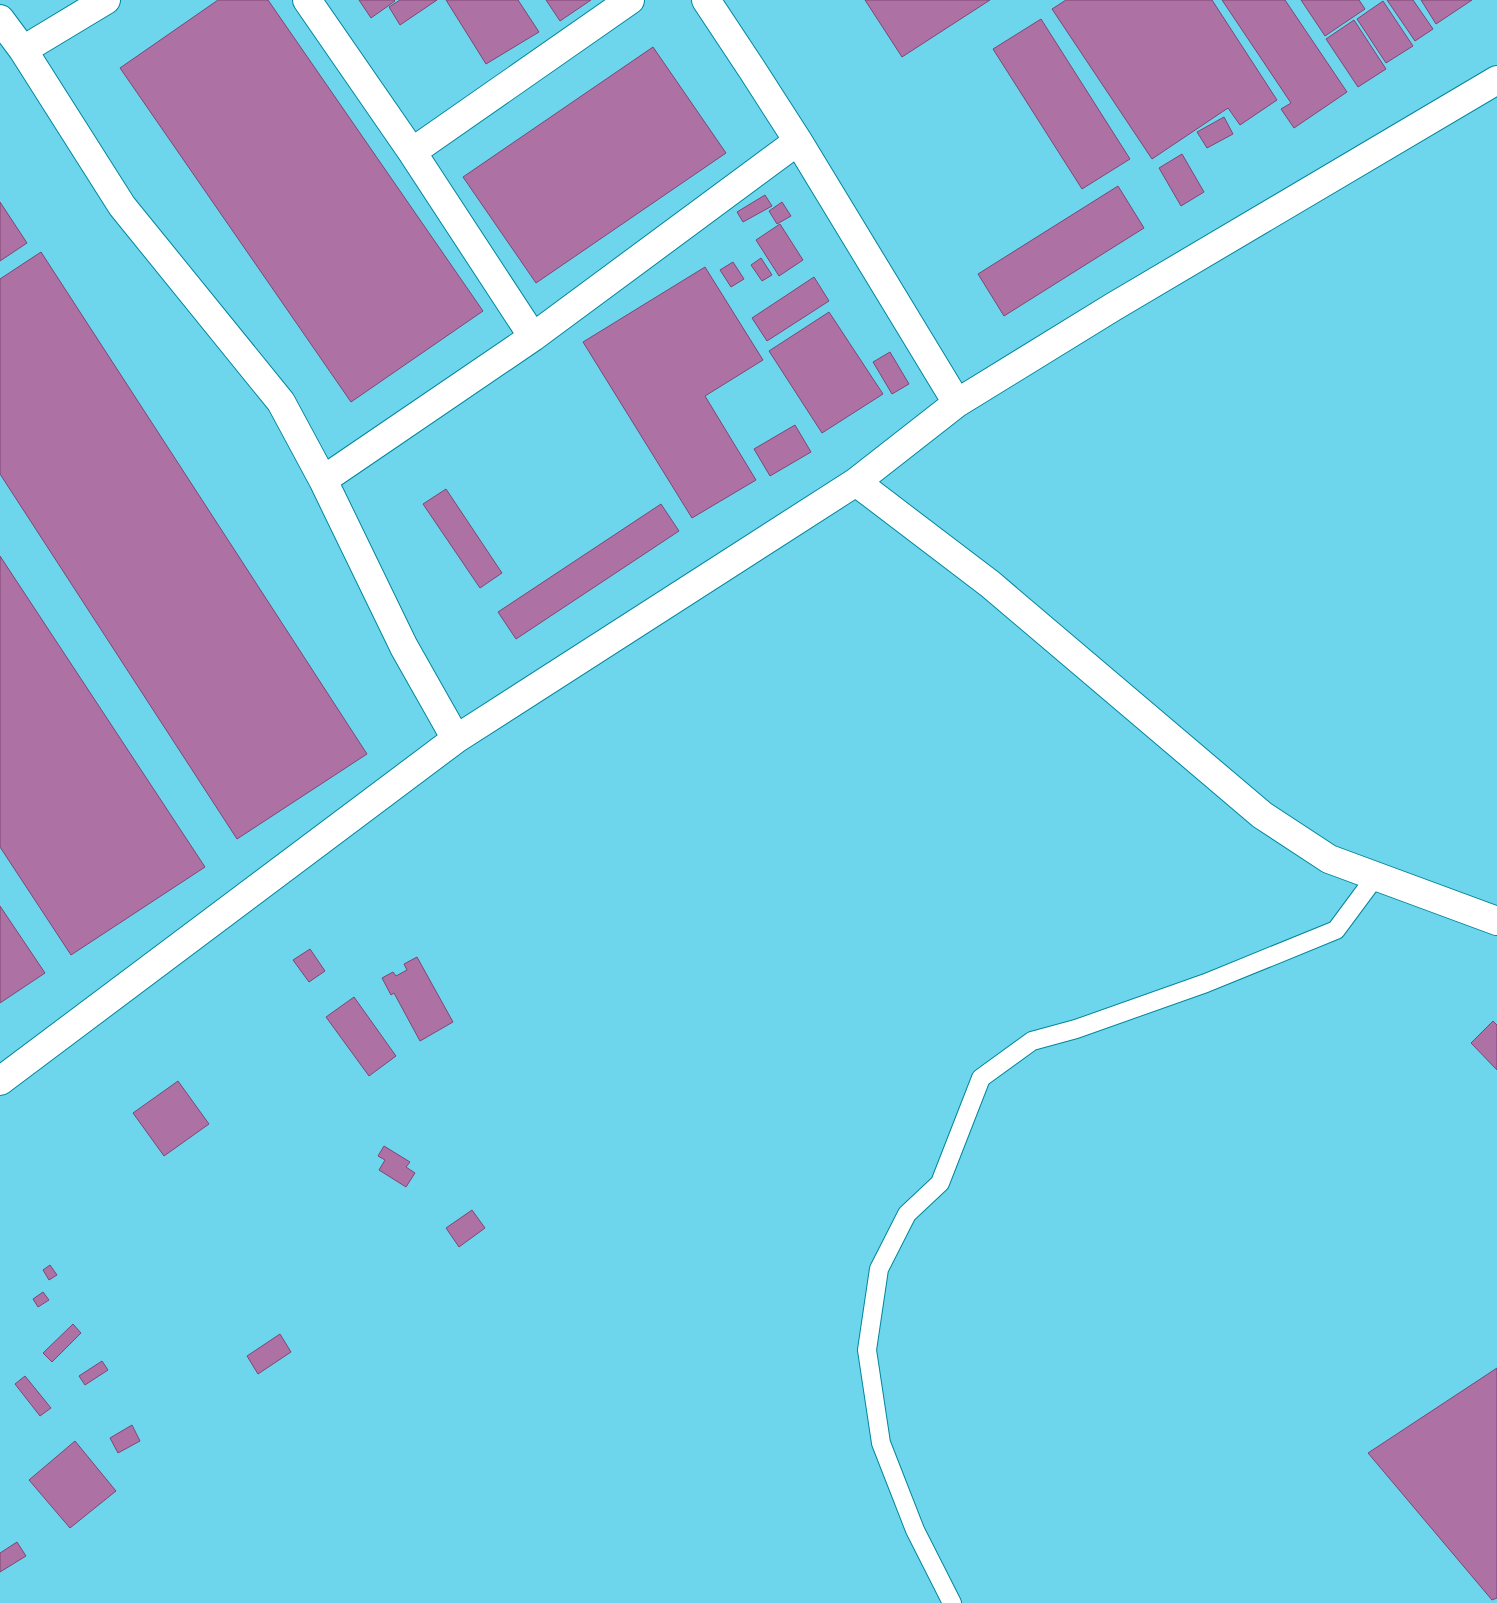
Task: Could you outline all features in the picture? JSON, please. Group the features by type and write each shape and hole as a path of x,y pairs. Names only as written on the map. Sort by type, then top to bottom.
{"street":[{"path":"24,50 106,0"},
{"path":"307,0 412,152 533,337"},
{"path":"412,152 630,0"},
{"path":"706,0 798,141 957,403"},
{"path":"0,18 24,50 122,206 281,402 323,480 404,648 456,740"},
{"path":"0,1081 456,740 856,482 957,403 1113,307 1497,80"},
{"path":"323,480 533,337 798,141"},
{"path":"856,482 990,584 1262,815 1329,859 1497,920"}],"lane":[{"path":"952,1603 915,1530 882,1443 867,1350 879,1269 907,1214 940,1183 981,1078 1032,1041 1076,1029 1206,983 1336,930 1376,876"}],"building":[{"path":"218,0 268,0 483,311 351,402 120,68"},
{"path":"359,0 394,0 395,1 371,18"},
{"path":"400,0 437,0 400,25 389,7"},
{"path":"446,0 518,0 539,32 486,64"},
{"path":"546,0 591,0 560,21"},
{"path":"865,0 990,0 902,57"},
{"path":"1066,0 1212,0 1277,100 1240,125 1228,108 1152,159 1052,9"},
{"path":"1222,0 1285,0 1347,92 1294,128 1281,109 1291,103"},
{"path":"1301,0 1359,0 1365,9 1325,36"},
{"path":"1387,0 1413,0 1433,29 1415,41"},
{"path":"1421,0 1472,0 1436,24"},
{"path":"1383,1 1413,46 1386,63 1357,19"},
{"path":"1041,19 1130,159 1082,189 993,49"},
{"path":"1354,20 1386,69 1358,87 1326,39"},
{"path":"653,47 726,153 536,283 463,177"},
{"path":"1224,117 1233,134 1207,148 1197,132"},
{"path":"1182,154 1204,192 1181,206 1159,168"},
{"path":"1118,186 1144,228 1004,316 978,274"},
{"path":"765,195 772,206 743,222 737,212"},
{"path":"0,202 27,243 0,261"},
{"path":"782,202 791,216 777,224 769,211"},
{"path":"780,224 803,260 779,276 756,240"},
{"path":"41,252 367,754 237,839 0,474 0,279"},
{"path":"761,258 772,275 762,281 751,265"},
{"path":"733,262 744,279 731,287 720,270"},
{"path":"705,267 763,360 705,396 756,480 692,518 583,342"},
{"path":"814,277 829,301 767,341 752,318"},
{"path":"829,312 883,394 822,433 769,351"},
{"path":"890,352 909,384 892,394 873,362"},
{"path":"795,425 811,452 770,476 754,449"},
{"path":"446,489 502,573 480,588 423,504"},
{"path":"661,504 679,531 516,639 498,612"},
{"path":"0,556 205,867 71,955 0,847"},
{"path":"0,906 45,973 0,1003"},
{"path":"310,949 325,971 309,982 293,960"},
{"path":"417,957 453,1022 420,1041 394,993 391,995 382,978 393,972 396,976 407,970 404,964"},
{"path":"354,997 396,1056 369,1076 326,1017"},
{"path":"1493,1021 1497,1025 1497,1070 1471,1043"},
{"path":"178,1081 209,1124 164,1156 133,1113"},
{"path":"384,1146 410,1162 406,1167 415,1173 406,1187 379,1170 385,1160 378,1156"},
{"path":"472,1210 485,1228 459,1247 446,1228"},
{"path":"50,1265 57,1275 49,1280 43,1270"},
{"path":"43,1292 49,1300 38,1307 33,1299"},
{"path":"73,1324 81,1333 52,1362 43,1353"},
{"path":"280,1334 291,1352 258,1374 247,1356"},
{"path":"102,1361 108,1370 85,1385 79,1376"},
{"path":"1497,1368 1497,1598 1492,1600 1368,1453"},
{"path":"25,1376 51,1408 40,1416 15,1384"},
{"path":"132,1425 140,1441 118,1453 110,1438"},
{"path":"75,1441 116,1491 70,1528 29,1480"},
{"path":"17,1542 26,1556 0,1572 0,1553"}]}
